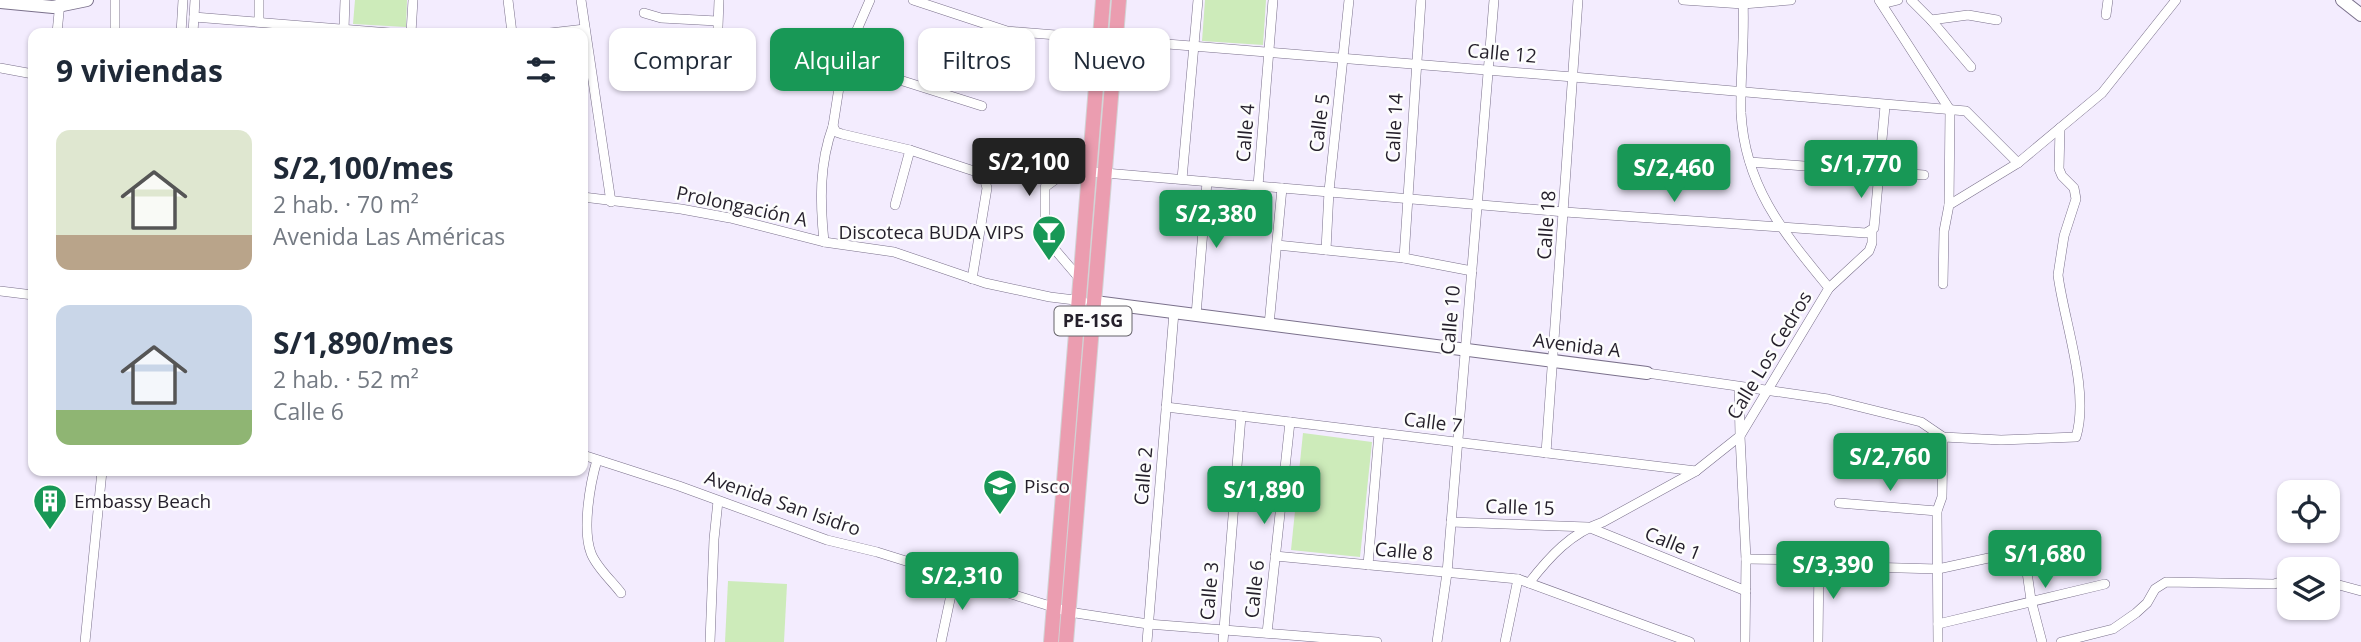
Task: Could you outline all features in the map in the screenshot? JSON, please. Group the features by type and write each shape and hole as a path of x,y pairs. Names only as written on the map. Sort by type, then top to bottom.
{"main road":[{"name":"PE-1SG","path":"1101,28 1103,0"},
{"name":"PE-1SG","path":"1117,28 1119,0"},
{"name":"PE-1SG","path":"1051,642 1095,91"},
{"name":"PE-1SG","path":"1066,642 1111,91"},
{"path":"1092,128 1108,129"}],"street":[{"path":"0,2 40,7 87,0"},
{"path":"115,0 115,28"},
{"path":"181,28 183,0"},
{"path":"193,28 195,0"},
{"path":"258,22 259,0"},
{"path":"344,28 345,0"},
{"path":"411,28 413,0"},
{"path":"508,0 511,28"},
{"path":"581,0 585,28"},
{"path":"717,28 719,0"},
{"path":"858,28 870,0"},
{"path":"913,0 1007,31 1049,34"},
{"path":"1182,180 1198,0"},
{"name":"Calle 4","path":"1258,186 1273,0"},
{"name":"Calle 5","path":"1326,250 1329,191 1349,0"},
{"name":"Calle 14","path":"1404,258 1421,0"},
{"name":"Calle 10","path":"1437,642 1447,573 1494,0"},
{"name":"Calle 18","path":"1546,453 1578,0"},
{"path":"1684,0 1791,0"},
{"path":"1898,0 1880,2 1950,110 1949,205 1944,231 1943,284"},
{"path":"1911,0 1971,67"},
{"path":"2106,15 2108,0"},
{"path":"1949,205 2018,163 2102,93 2176,0"},
{"path":"2342,0 2361,15"},
{"path":"1743,2 1743,129 1750,162 1780,228 1829,288"},
{"path":"58,28 60,3"},
{"path":"644,13 661,18 717,21"},
{"path":"1931,20 1968,15 1997,20"},
{"path":"194,17 332,28"},
{"name":"Calle 12","path":"1170,44 1950,110"},
{"path":"588,49 611,202"},
{"path":"0,68 28,73"},
{"path":"904,81 982,106"},
{"path":"824,242 820,207 822,178 825,148 833,126 838,91"},
{"name":"Calle Los Cedros","path":"1745,642 1746,559 1740,436 1829,288 1865,257 1872,243 1885,106"},
{"path":"1950,110 1971,114 2018,163"},
{"path":"833,126 836,132 842,134 910,150 983,174 987,181 972,279"},
{"name":"Avenida A","path":"972,279 1049,297 1647,373 1828,400 1921,422 1943,437 2001,440 2073,438 2077,435 2079,411 2073,351 2058,275 2064,236 2076,199 2074,188 2059,169 2060,128"},
{"path":"895,205 910,150"},
{"path":"1750,162 1924,175"},
{"path":"1080,279 1045,238 1044,189 1074,166 1089,172 1564,212 1861,233 1872,230"},
{"path":"1196,315 1207,182"},
{"path":"1269,325 1282,188"},
{"name":"Prolongación A","path":"588,198 681,209 730,218 824,242 894,252 972,279"},
{"path":"1277,245 1404,258 1472,271"},
{"path":"0,291 28,294"},
{"name":"Calle 2","path":"1147,642 1174,312"},
{"path":"1529,583 1557,549 1588,527 1603,522 1696,471 1740,436 1739,388"},
{"name":"Calle 7","path":"1166,407 1696,471"},
{"name":"Calle 3","path":"1223,642 1241,416"},
{"name":"Calle 6","path":"1267,634 1290,422"},
{"path":"1368,565 1380,433"},
{"path":"1938,642 1937,511 1942,497 1943,437"},
{"name":"Avenida San Isidro","path":"588,457 827,540 1069,612"},
{"path":"597,460 593,472 587,535 591,555 621,593"},
{"path":"85,642 102,476"},
{"path":"710,642 718,500"},
{"path":"1839,503 1937,511"},
{"name":"Calle 15","path":"1451,522 1588,527"},
{"name":"Calle 1","path":"1588,527 1746,591"},
{"path":"1746,559 1938,569 2094,535"},
{"path":"2024,551 2031,600 2042,642"},
{"name":"Calle 8","path":"1275,556 1518,579 1690,642"},
{"path":"1818,642 1819,561"},
{"path":"941,642 955,576"},
{"path":"1505,642 1518,579"},
{"path":"2061,642 2113,629 2136,613 2147,603 2155,589 2166,582 2277,583"},
{"path":"1938,624 2105,584"},
{"path":"2340,586 2361,592"},
{"path":"1069,612 1148,624 1377,642"}],"green space":[{"path":"355,0 407,0 406,27 353,24"},
{"path":"1205,0 1266,0 1263,45 1202,41"},
{"path":"1303,433 1372,442 1360,557 1291,550"},
{"path":"728,581 787,584 784,642 725,642"}],"place":[{"name":"Discoteca BUDA VIPS","path":"1049,262"},
{"name":"Pisco","path":"1000,516"},
{"name":"Embassy Beach","path":"50,531"}]}
